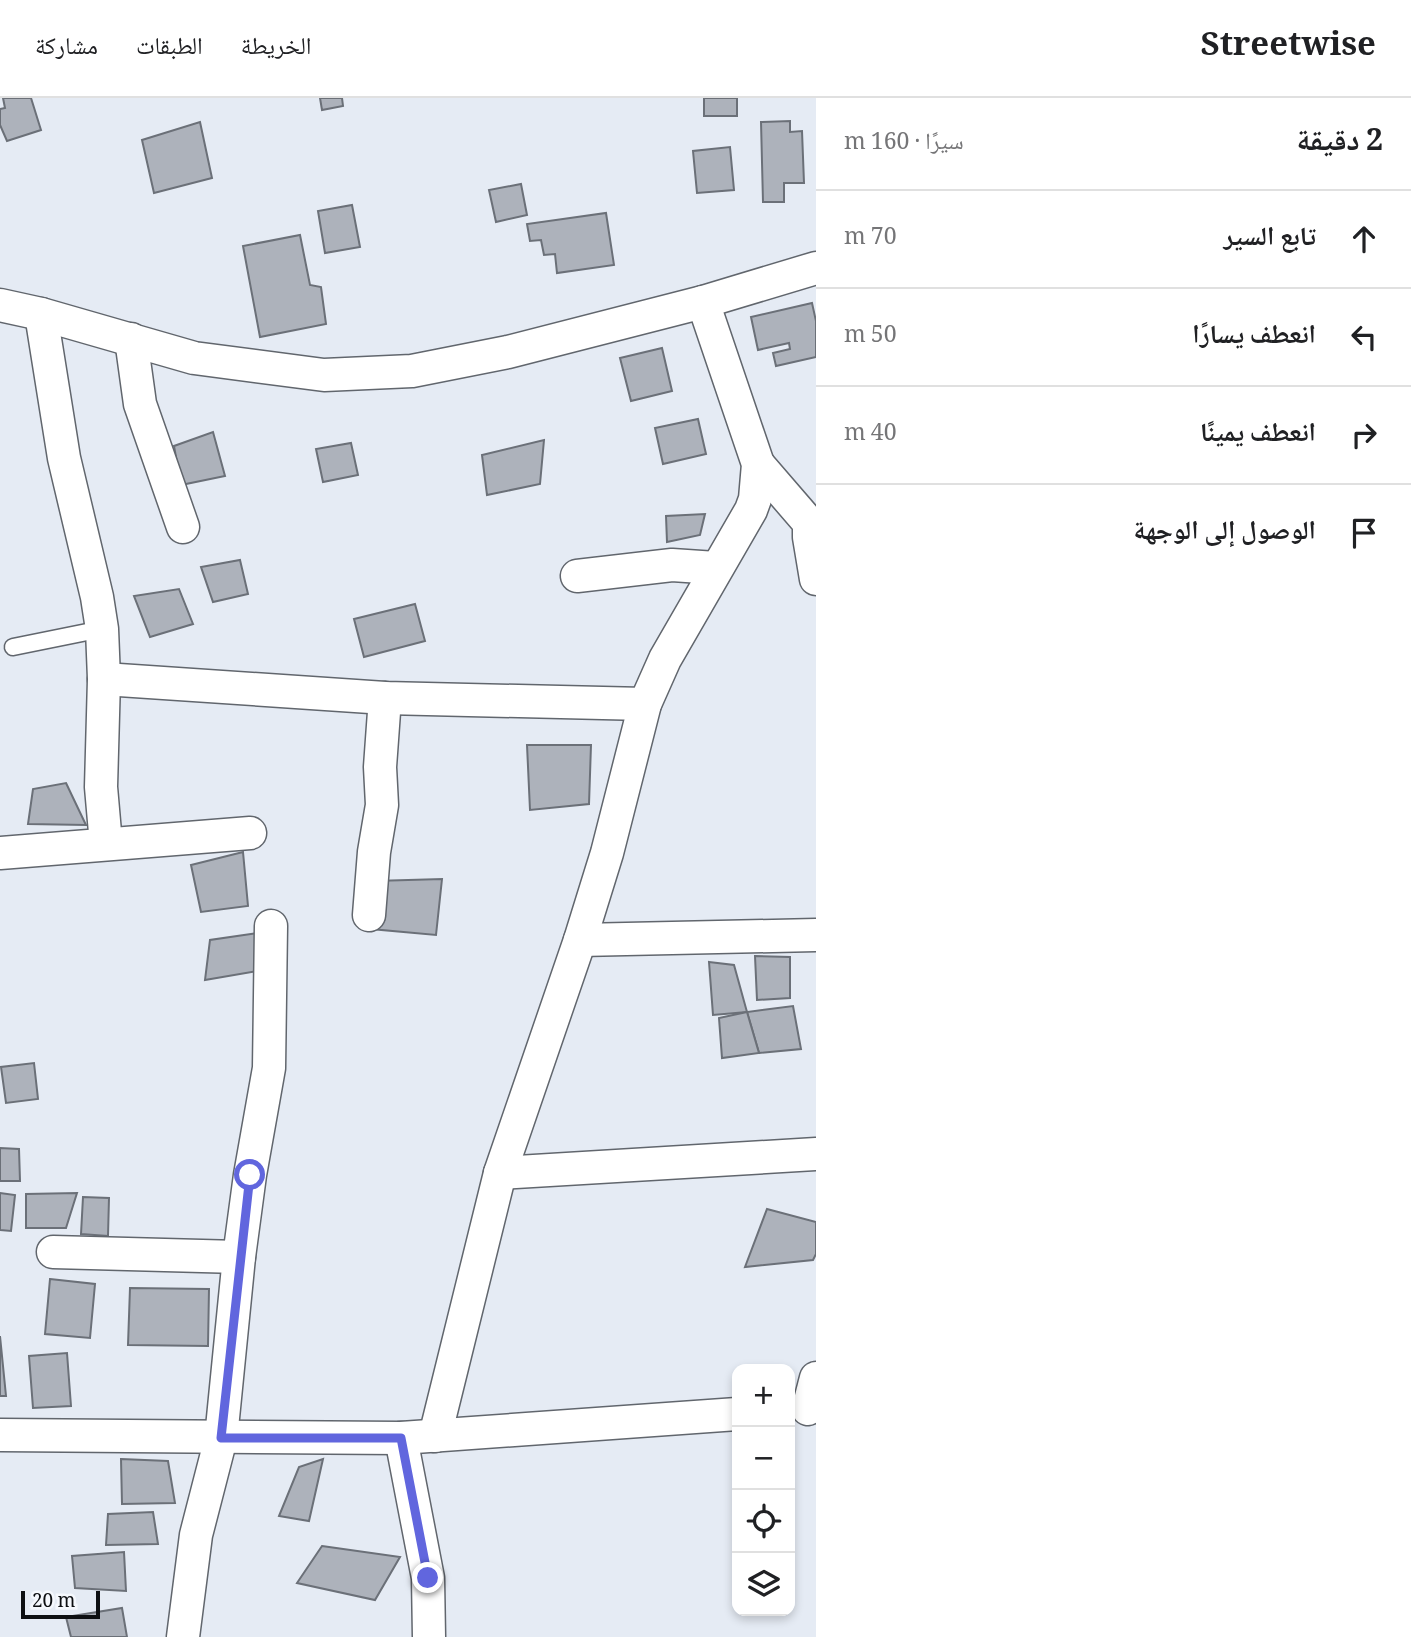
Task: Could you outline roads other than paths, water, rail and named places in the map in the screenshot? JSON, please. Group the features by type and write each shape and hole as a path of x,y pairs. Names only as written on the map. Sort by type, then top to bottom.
{"street":[{"path":"0,305 41,314 194,358 324,375 412,371 508,352 703,302 816,268"},
{"path":"435,1436 500,1173 607,853 645,704 665,659 755,499 758,464 703,302"},
{"path":"41,314 64,458 102,629 104,680 101,787 106,845"},
{"path":"131,339 140,404 183,527"},
{"path":"758,464 813,523 809,537 816,579"},
{"path":"577,576 671,565 716,568"},
{"path":"104,680 385,698 645,704"},
{"path":"369,915 374,852 382,805 380,767 385,698"},
{"path":"0,853 250,833"},
{"path":"183,1637 196,1535 221,1438 239,1257 269,1068 271,926"},
{"path":"580,940 816,935"},
{"path":"500,1173 816,1154"},
{"path":"53,1252 239,1257"},
{"path":"805,1409 816,1378"},
{"path":"0,1435 401,1438 732,1414"},
{"path":"401,1438 428,1578 429,1637"}],"lane":[{"path":"13,647 102,629"}]}
